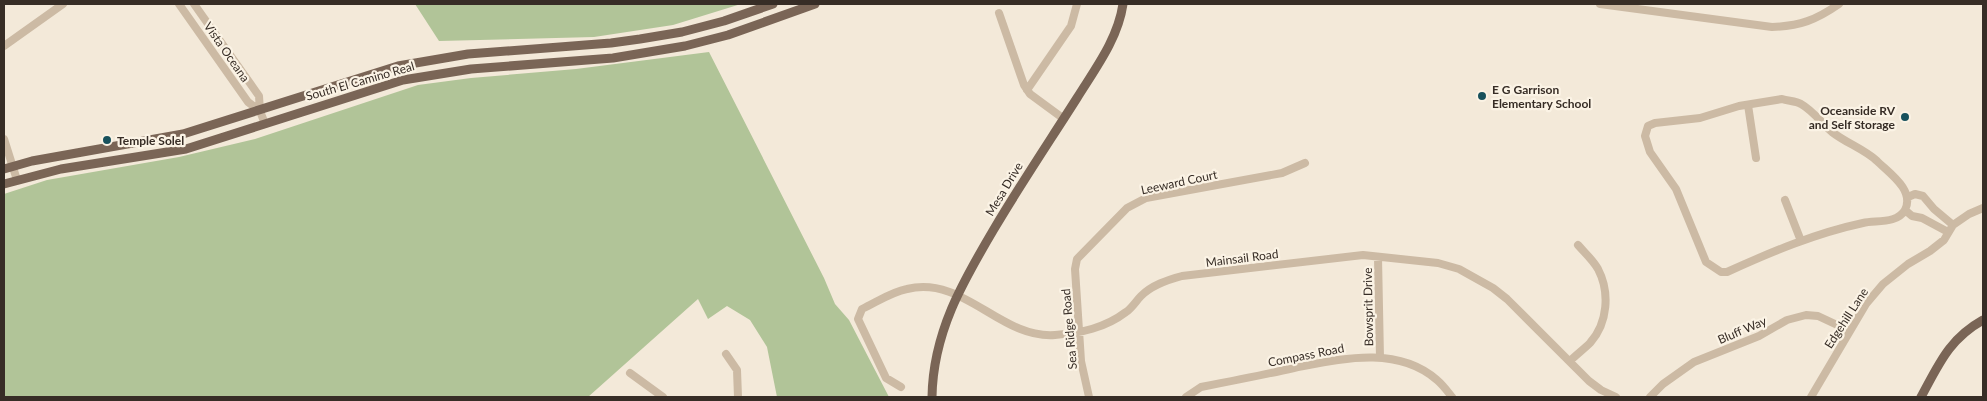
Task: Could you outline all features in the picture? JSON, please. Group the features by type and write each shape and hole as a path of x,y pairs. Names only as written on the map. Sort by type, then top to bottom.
{"main road":[{"name":"South El Camino Real","path":"8,168 55,156 184,134 398,66 468,54 640,39 682,32 724,21 773,4"},
{"name":"South El Camino Real","path":"4,184 61,169 186,149 403,80 471,68 613,58 685,46 728,35 815,4"},
{"name":"Mesa Drive","path":"932,397 937,355 946,321 957,294 972,265 1027,174 1064,119 1114,36 1121,18 1123,4"},
{"path":"1921,397 1953,343 1971,327 1983,320"}],"street":[{"path":"4,46 63,4"},
{"name":"Vista Oceana","path":"179,4 248,102 260,111"},
{"name":"Vista Oceana","path":"194,4 259,96 260,111 265,124"},
{"path":"1028,90 1071,26 1077,4"},
{"path":"1600,4 1762,26 1800,25 1816,19 1839,4"},
{"path":"999,13 1024,85 1064,119"},
{"path":"1782,99 1801,104 1834,133 1873,158 1903,188 1908,197 1905,210 1898,217 1890,221 1862,223 1801,241 1727,272 1721,272 1709,266 1676,189 1650,152 1645,136 1648,126 1655,123 1700,118 1748,105 1782,99"},
{"path":"1748,105 1756,158"},
{"path":"4,139 8,168 17,180"},
{"name":"Leeward Court","path":"1077,259 1127,208 1146,198 1282,173 1305,163"},
{"path":"1908,197 1915,194 1923,196 1934,209 1954,225"},
{"path":"1785,200 1801,241"},
{"name":"Edgehill Lane","path":"1811,397 1866,304 1883,284 1908,264 1930,252 1944,240 1954,225 1969,214 1983,208"},
{"path":"1905,210 1912,216 1922,218 1948,232"},
{"path":"1570,361 1591,342 1600,327 1606,305 1604,282 1590,258 1578,245"},
{"name":"Mainsail Road","path":"900,387 886,378 859,325 859,316 862,309 907,288 943,289 957,294 1018,329 1040,336 1080,332 1106,326 1128,311 1142,294 1163,281 1182,276 1362,255 1438,263 1459,270 1493,288 1507,299 1600,390 1616,397"},
{"name":"Bowsprit Drive","path":"1378,257 1380,358"},
{"name":"Sea Ridge Road","path":"1077,259 1082,361 1089,397"},
{"name":"Bluff Way","path":"1650,397 1663,384 1694,362 1759,336 1787,320 1806,315 1818,316 1850,331"},
{"path":"726,354 737,370 738,397"},
{"name":"Compass Road","path":"1186,397 1201,387 1347,358 1380,358 1403,362 1426,372 1438,380 1452,397"},
{"path":"630,373 663,397"}],"green space":[{"path":"415,4 741,4 673,25 594,37 439,41"},
{"path":"709,52 824,278 835,304 849,320 889,397 777,397 767,347 750,320 727,306 708,319 698,299 588,397 4,397 4,194 47,180 179,157 255,139 418,85 471,78 576,69"}],"place":[{"name":"E G Garrison Elementary School","path":"1482,96"},
{"name":"Oceanside RV and Self Storage","path":"1905,117"},
{"name":"Temple Solel","path":"107,140"}]}
